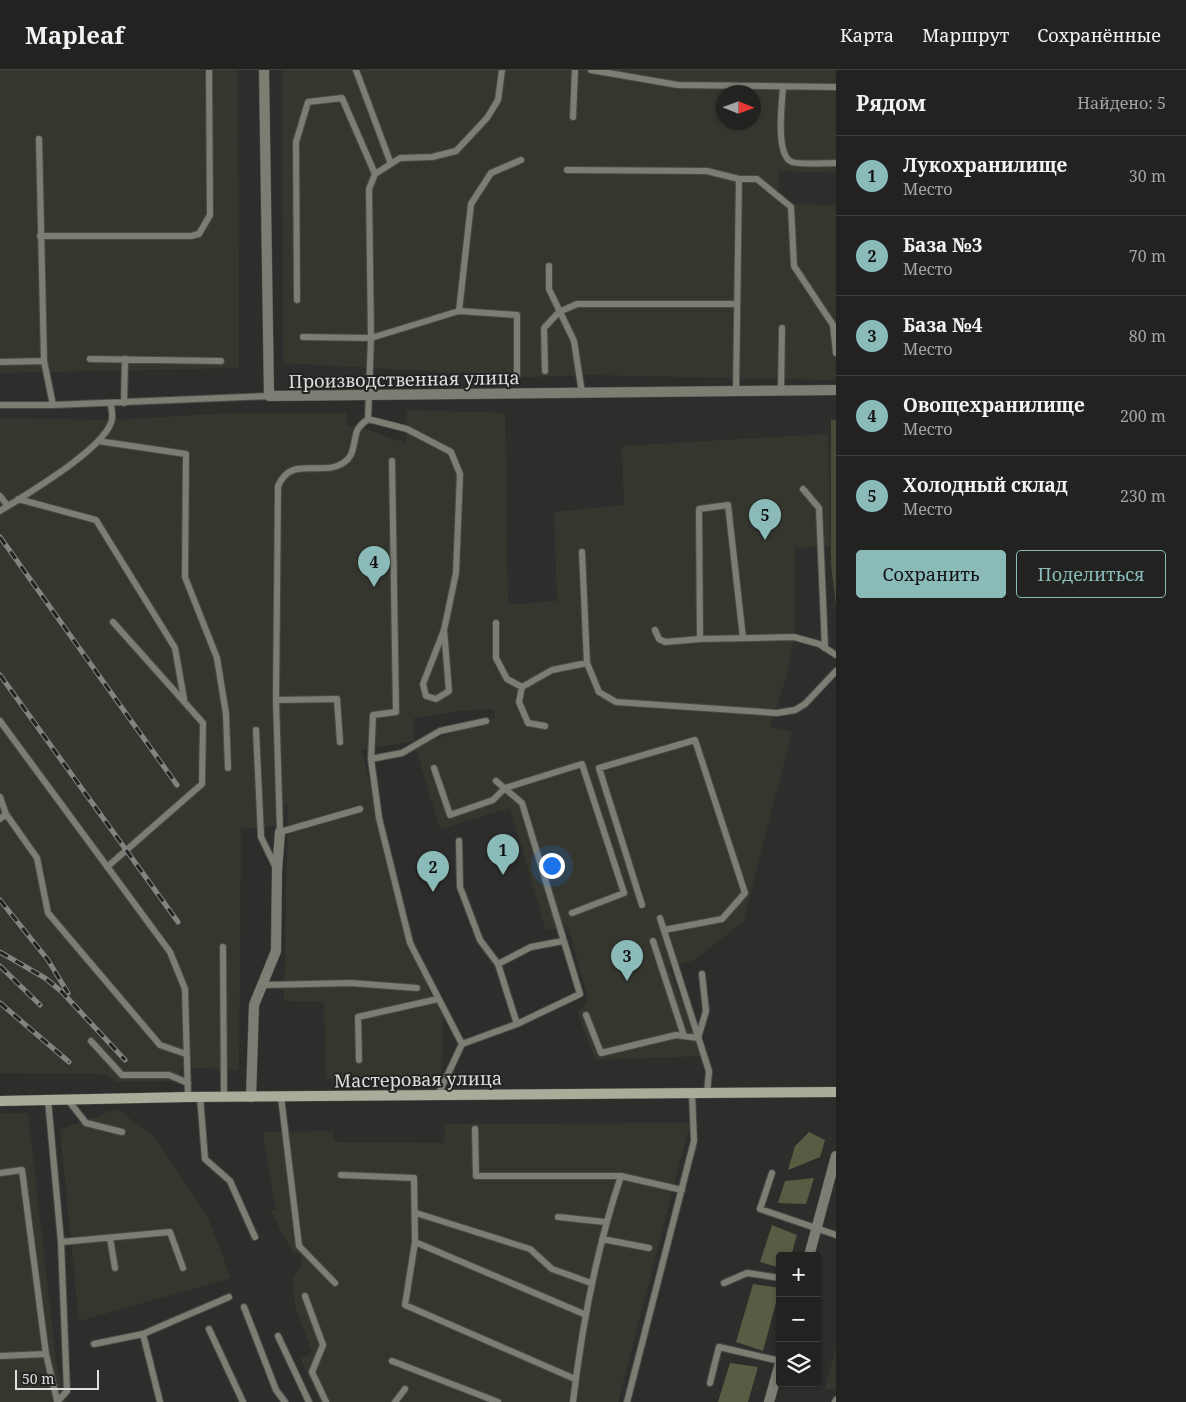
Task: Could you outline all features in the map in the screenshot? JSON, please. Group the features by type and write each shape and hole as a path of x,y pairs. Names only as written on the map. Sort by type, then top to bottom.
{"main road":[{"name":"Мастеровая улица","path":"0,1101 188,1097 836,1092"}],"street":[{"name":"Производственная улица","path":"264,70 269,396 836,390"},
{"path":"251,1097 254,1005 264,985 276,951 276,870 280,832"},
{"path":"809,1252 833,1178 836,1156"},
{"path":"770,1402 776,1378"}],"lane":[{"path":"40,236 191,236 199,234 210,215 209,70"},
{"path":"356,70 390,164"},
{"path":"360,809 280,832 276,700 278,486 282,477 294,469 336,467 348,460 354,451 357,429 368,419 371,338 369,189 374,174 400,158 432,157 456,151 487,118 498,100 502,70"},
{"path":"574,117 575,70"},
{"path":"591,70 678,85 836,86"},
{"path":"783,87 781,145 784,155 792,162 836,163"},
{"path":"297,300 296,142 308,102 342,98 374,174"},
{"path":"38,139 44,362 53,405"},
{"path":"459,311 471,204 491,173 521,160"},
{"path":"567,170 707,171 739,180 757,179 791,207 794,266 833,325 836,353"},
{"path":"736,391 739,180"},
{"path":"549,266 549,289 574,341 582,393"},
{"path":"545,370 544,328 559,312 577,304 737,304"},
{"path":"303,337 371,338 459,311 517,315 517,375"},
{"path":"781,391 782,328"},
{"path":"90,359 221,361"},
{"path":"124,403 125,360"},
{"path":"0,362 44,362"},
{"path":"0,405 111,404 269,396"},
{"path":"0,511 75,462 98,441 112,420 111,404"},
{"path":"368,419 407,429 451,452 460,474 456,573 444,630 423,684 426,696 436,699 449,691 444,630"},
{"path":"98,441 186,454 185,577 217,658 226,714 228,768"},
{"path":"392,461 396,712 372,715 371,759 379,818 410,943 462,1044"},
{"path":"802,489 819,508 825,648"},
{"path":"0,496 8,506"},
{"path":"18,499 96,520 175,648 184,701"},
{"path":"700,639 699,509 728,505 743,638"},
{"path":"582,552 587,662 599,692 616,702 776,713 795,710 805,704 836,671"},
{"path":"107,867 202,784 204,723 113,622"},
{"path":"496,623 496,658 506,679 522,687"},
{"path":"655,630 659,638 665,642 700,639 794,637 818,644 836,655"},
{"path":"545,726 528,723 519,702 522,687 552,670 587,662"},
{"path":"276,700 337,699 340,742"},
{"path":"0,721 170,952 186,989 188,1097"},
{"path":"371,759 402,754 440,731 486,721"},
{"path":"256,730 261,837 276,870"},
{"path":"642,905 599,768 695,740 745,893 722,919 664,930"},
{"path":"434,768 450,815 493,800 505,788 582,764 624,893 572,913"},
{"path":"438,1095 462,1044 517,1024 580,994 522,803 496,781"},
{"path":"0,797 6,814 37,858 48,913 160,1045 186,1054"},
{"path":"0,819 6,814"},
{"path":"459,841 460,887 480,940 498,964 517,1024"},
{"path":"660,918 708,1071 707,1093"},
{"path":"498,964 531,947 563,941"},
{"path":"653,941 684,1036"},
{"path":"222,947 224,1097"},
{"path":"698,1038 706,1011 702,974"},
{"path":"264,985 351,983 418,988"},
{"path":"359,1060 358,1017 438,999"},
{"path":"586,1015 601,1053 676,1035 698,1038"},
{"path":"91,1041 122,1074 169,1076 188,1083"},
{"path":"627,1402 694,1141 692,1093"},
{"path":"200,1097 206,1159 230,1181 254,1237"},
{"path":"282,1097 299,1246 335,1283"},
{"path":"48,1100 61,1242 67,1391 57,1401"},
{"path":"68,1100 86,1123 122,1132"},
{"path":"475,1129 476,1176 621,1176 682,1190"},
{"path":"0,1172 22,1170 46,1354 57,1401"},
{"path":"772,1173 760,1209 836,1235"},
{"path":"341,1175 414,1178 415,1242 405,1305 575,1380"},
{"path":"573,1402 584,1314 605,1222 621,1176"},
{"path":"416,1213 530,1249 552,1268 591,1283"},
{"path":"558,1217 605,1222"},
{"path":"61,1242 170,1232 183,1268"},
{"path":"110,1238 115,1268"},
{"path":"602,1239 649,1248"},
{"path":"415,1242 584,1314"},
{"path":"724,1283 746,1273 776,1277"},
{"path":"304,1296 323,1344 312,1372 326,1402"},
{"path":"94,1344 143,1334 229,1297"},
{"path":"244,1307 276,1390 285,1402"},
{"path":"209,1329 242,1402"},
{"path":"143,1334 160,1402"},
{"path":"278,1336 308,1402"},
{"path":"710,1384 718,1347 776,1361"},
{"path":"0,1356 46,1354"},
{"path":"392,1361 498,1402"},
{"path":"395,1402 405,1389"}],"shaded area":[{"path":"0,70 238,70 239,368 0,373"},
{"path":"282,70 836,70 836,173 779,171 778,204 836,205 836,380 591,375 530,377 283,363"},
{"path":"407,410 505,413 508,605 557,601 554,512 624,505 622,446 828,434 830,546 795,548 794,637 788,671 770,727 792,732 743,922 694,960 669,968 702,1056 595,1060 578,1013 588,999 568,926 546,930 510,808 440,829 416,749 422,744 495,718 494,709 460,711 414,718 414,741 361,750 430,995 443,1009 441,1078 326,1079 324,1002 284,1001 288,804 276,808 275,826 241,829 239,1070 184,1067 175,1081 116,1082 103,1074 0,1073 0,418 112,420 233,413 346,413 346,426 364,428 406,444"},
{"path":"117,1109 154,1137 208,1218 231,1278 79,1321 60,1130"},
{"path":"0,1113 28,1113 56,1361 66,1402 0,1402"},
{"path":"690,1123 618,1402 320,1402 301,1359 312,1352 295,1306 293,1279 303,1262 299,1253 294,1255 270,1210 276,1210 263,1132 333,1131 334,1142 444,1143 445,1124"},
{"path":"836,1347 836,1391 825,1388"}],"green space":[{"path":"831,420 836,420 836,607 831,564"},
{"path":"809,1132 825,1140 820,1157 788,1170 795,1146"},
{"path":"814,1178 806,1204 778,1203 785,1181"},
{"path":"772,1225 797,1235 792,1252 776,1252 776,1267 760,1262"},
{"path":"753,1284 776,1287 776,1303 763,1351 736,1342"},
{"path":"730,1363 758,1367 748,1402 718,1402"}],"railway":[{"path":"0,537 177,785"},
{"path":"0,675 178,922"},
{"path":"0,900 48,960 68,993"},
{"path":"0,952 45,978 62,992 125,1060"},
{"path":"0,966 40,1005"},
{"path":"0,1003 69,1062"}],"place":[{"name":"Холодный склад","path":"765,540"},
{"name":"Овощехранилище","path":"374,587"},
{"name":"Лукохранилище","path":"503,875"},
{"name":"База №3","path":"433,892"},
{"name":"База №4","path":"627,981"}]}
